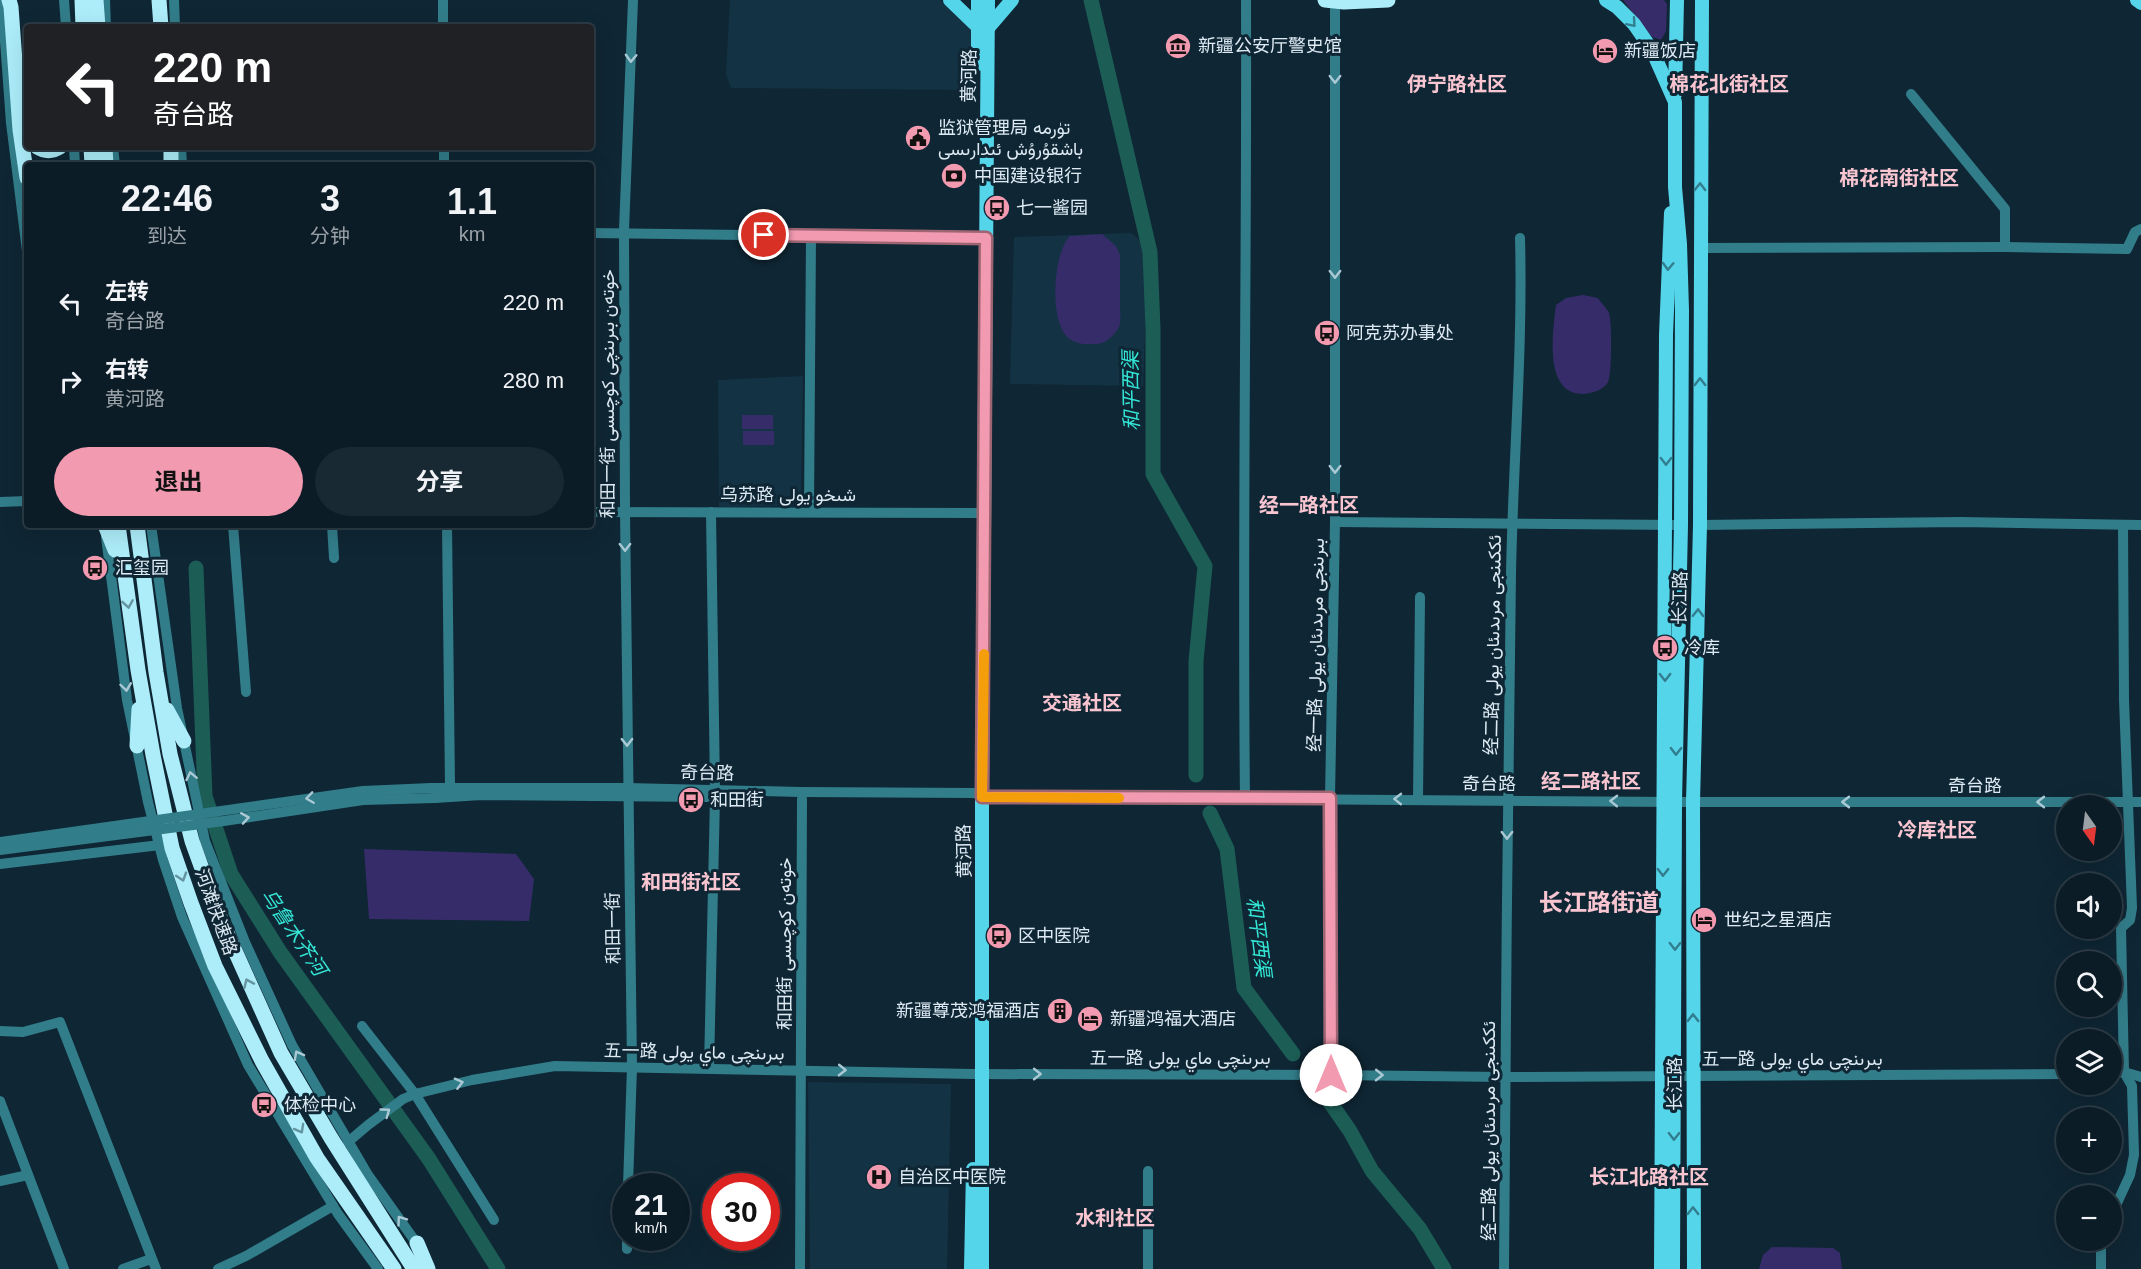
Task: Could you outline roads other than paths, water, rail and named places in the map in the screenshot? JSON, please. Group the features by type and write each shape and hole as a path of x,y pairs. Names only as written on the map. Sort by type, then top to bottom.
{"highway":[{"path":"9,0 25,162"},
{"path":"21,0 19,4 24,115"},
{"path":"82,0 83,24"},
{"path":"96,0 98,24"},
{"path":"159,0 161,24"},
{"path":"165,0 166,24"},
{"path":"1325,0 1344,2 1388,0"},
{"path":"106,528 123,571"},
{"name":"河滩快速路","path":"118,528 141,685 172,848 215,966 262,1061 316,1158 394,1269"},
{"name":"河滩快速路","path":"137,528 170,754 192,841 218,913 280,1053 414,1269"},
{"path":"147,595 150,528"},
{"path":"137,746 141,685"},
{"path":"160,696 184,741"},
{"path":"417,1243 430,1269"},
{"path":"381,1248 387,1269"}],"main road":[{"path":"950,0 983,28 1012,0"},
{"name":"黄河路","path":"978,0 983,28"},
{"name":"黄河路","path":"982,1269 977,1074 977,797 983,28 988,0"},
{"name":"长江路","path":"1606,0 1617,7 1634,24 1652,50 1675,102 1675,187 1682,299 1681,525 1669,802 1669,1077 1673,1269"},
{"path":"1675,102 1677,0"},
{"name":"长江路","path":"1694,1269 1693,802 1700,525 1699,248 1702,0"},
{"path":"2137,0 2141,3"},
{"path":"1669,802 1665,525 1666,335 1670,223 1675,187"},
{"name":"黄河路","path":"971,1269 977,1074"},
{"path":"1661,1269 1669,1077"}],"street":[{"path":"2,0 3,61 24,228"},
{"path":"64,0 66,24"},
{"path":"105,0 106,24"},
{"path":"174,0 176,24"},
{"path":"443,0 443,24"},
{"name":"和田一街 خوتەن بىرىنچى كوچىسى","path":"627,792 624,234 633,0"},
{"path":"1245,799 1243,585 1247,285 1246,0"},
{"name":"经一路 بىرىنجى مرىدىئان يولى","path":"1331,1075 1330,798 1335,522 1335,0"},
{"path":"1911,93 2005,209 2005,247"},
{"path":"1699,248 2127,249 2135,232 2141,229"},
{"path":"594,233 981,238"},
{"path":"809,511 811,235"},
{"name":"经二路 ئككىنجى مرىدىئان يولى","path":"1504,1269 1512,524 1517,418 1520,238"},
{"path":"0,502 24,501"},
{"name":"乌苏路 شىخو يولى","path":"594,512 980,513"},
{"path":"709,1068 715,794 711,512"},
{"path":"1335,522 1681,525"},
{"path":"1700,525 1961,522 2141,525"},
{"path":"2122,1192 2130,1175 2134,1155 2132,1086 2124,1072 2121,928 2133,922 2124,700 2123,525"},
{"path":"105,528 127,700 148,802 182,917 248,1065 333,1206 378,1269"},
{"path":"150,528 177,708 205,841 245,942 292,1045 368,1175 417,1243"},
{"path":"233,528 246,692"},
{"path":"332,528 334,558"},
{"path":"447,528 450,787"},
{"path":"1418,800 1420,597"},
{"name":"奇台路","path":"433,793 450,787 715,794 977,797 1669,802 2141,802"},
{"path":"0,842 345,793 381,789 433,793"},
{"name":"奇台路","path":"433,793 481,795 627,792"},
{"name":"和田一街","path":"627,792 632,1067 628,1173"},
{"path":"0,850 224,821 363,800 433,793"},
{"name":"奇台路","path":"715,794 802,799 977,797"},
{"name":"和田街 خوتەن كوچىسى","path":"800,1269 802,799"},
{"path":"0,864 160,845"},
{"path":"0,1031 22,1032 60,1022 153,1264 123,1269"},
{"path":"362,1026 415,1094 494,1220"},
{"name":"五一路 بىرىنچى ماي يولى","path":"348,1142 403,1099 415,1094 480,1078 555,1066 977,1074 1506,1077 2056,1074"},
{"path":"2124,1072 2141,1077"},
{"path":"0,1101 64,1269"},
{"path":"1148,1171 1148,1269"},
{"path":"0,1181 27,1175"},
{"path":"218,1269 246,1256 333,1206"},
{"path":"2101,1269 2102,1251"}],"waterway":[{"name":"和平西渠","path":"1091,0 1150,252 1153,329 1153,474 1205,566 1196,661 1196,775"},
{"name":"乌鲁木齐河","path":"196,568 205,796 231,874 280,952 429,1159 498,1269"},
{"name":"和平西渠","path":"1210,813 1227,849 1244,988 1293,1054"},
{"name":"和平西渠","path":"1316,1082 1350,1131 1372,1171 1420,1229 1444,1269"}],"place":[{"name":"新疆公安厅警史馆","path":"1178,46"},
{"name":"新疆饭店","path":"1605,51"},
{"name":"监狱管理局 تۈرمە باشقۇرۇش ئىدارىسى","path":"918,138"},
{"name":"中国建设银行","path":"954,176"},
{"name":"七一酱园","path":"997,208"},
{"name":"阿克苏办事处","path":"1327,333"},
{"name":"汇玺园","path":"95,568"},
{"name":"冷库","path":"1665,648"},
{"name":"和田街","path":"691,800"},
{"name":"世纪之星酒店","path":"1704,920"},
{"name":"区中医院","path":"999,936"},
{"name":"新疆尊茂鸿福酒店","path":"1060,1011"},
{"name":"新疆鸿福大酒店","path":"1090,1019"},
{"name":"体检中心","path":"264,1105"},
{"name":"自治区中医院","path":"879,1177"}],"district":[{"name":"伊宁路社区","path":"1457,84"},
{"name":"棉花北街社区","path":"1729,84"},
{"name":"棉花南街社区","path":"1899,178"},
{"name":"经一路社区","path":"1309,505"},
{"name":"交通社区","path":"1082,703"},
{"name":"经二路社区","path":"1591,781"},
{"name":"冷库社区","path":"1937,830"},
{"name":"和田街社区","path":"691,882"},
{"name":"长江路街道","path":"1599,902"},
{"name":"长江北路社区","path":"1649,1177"},
{"name":"水利社区","path":"1115,1218"}]}
